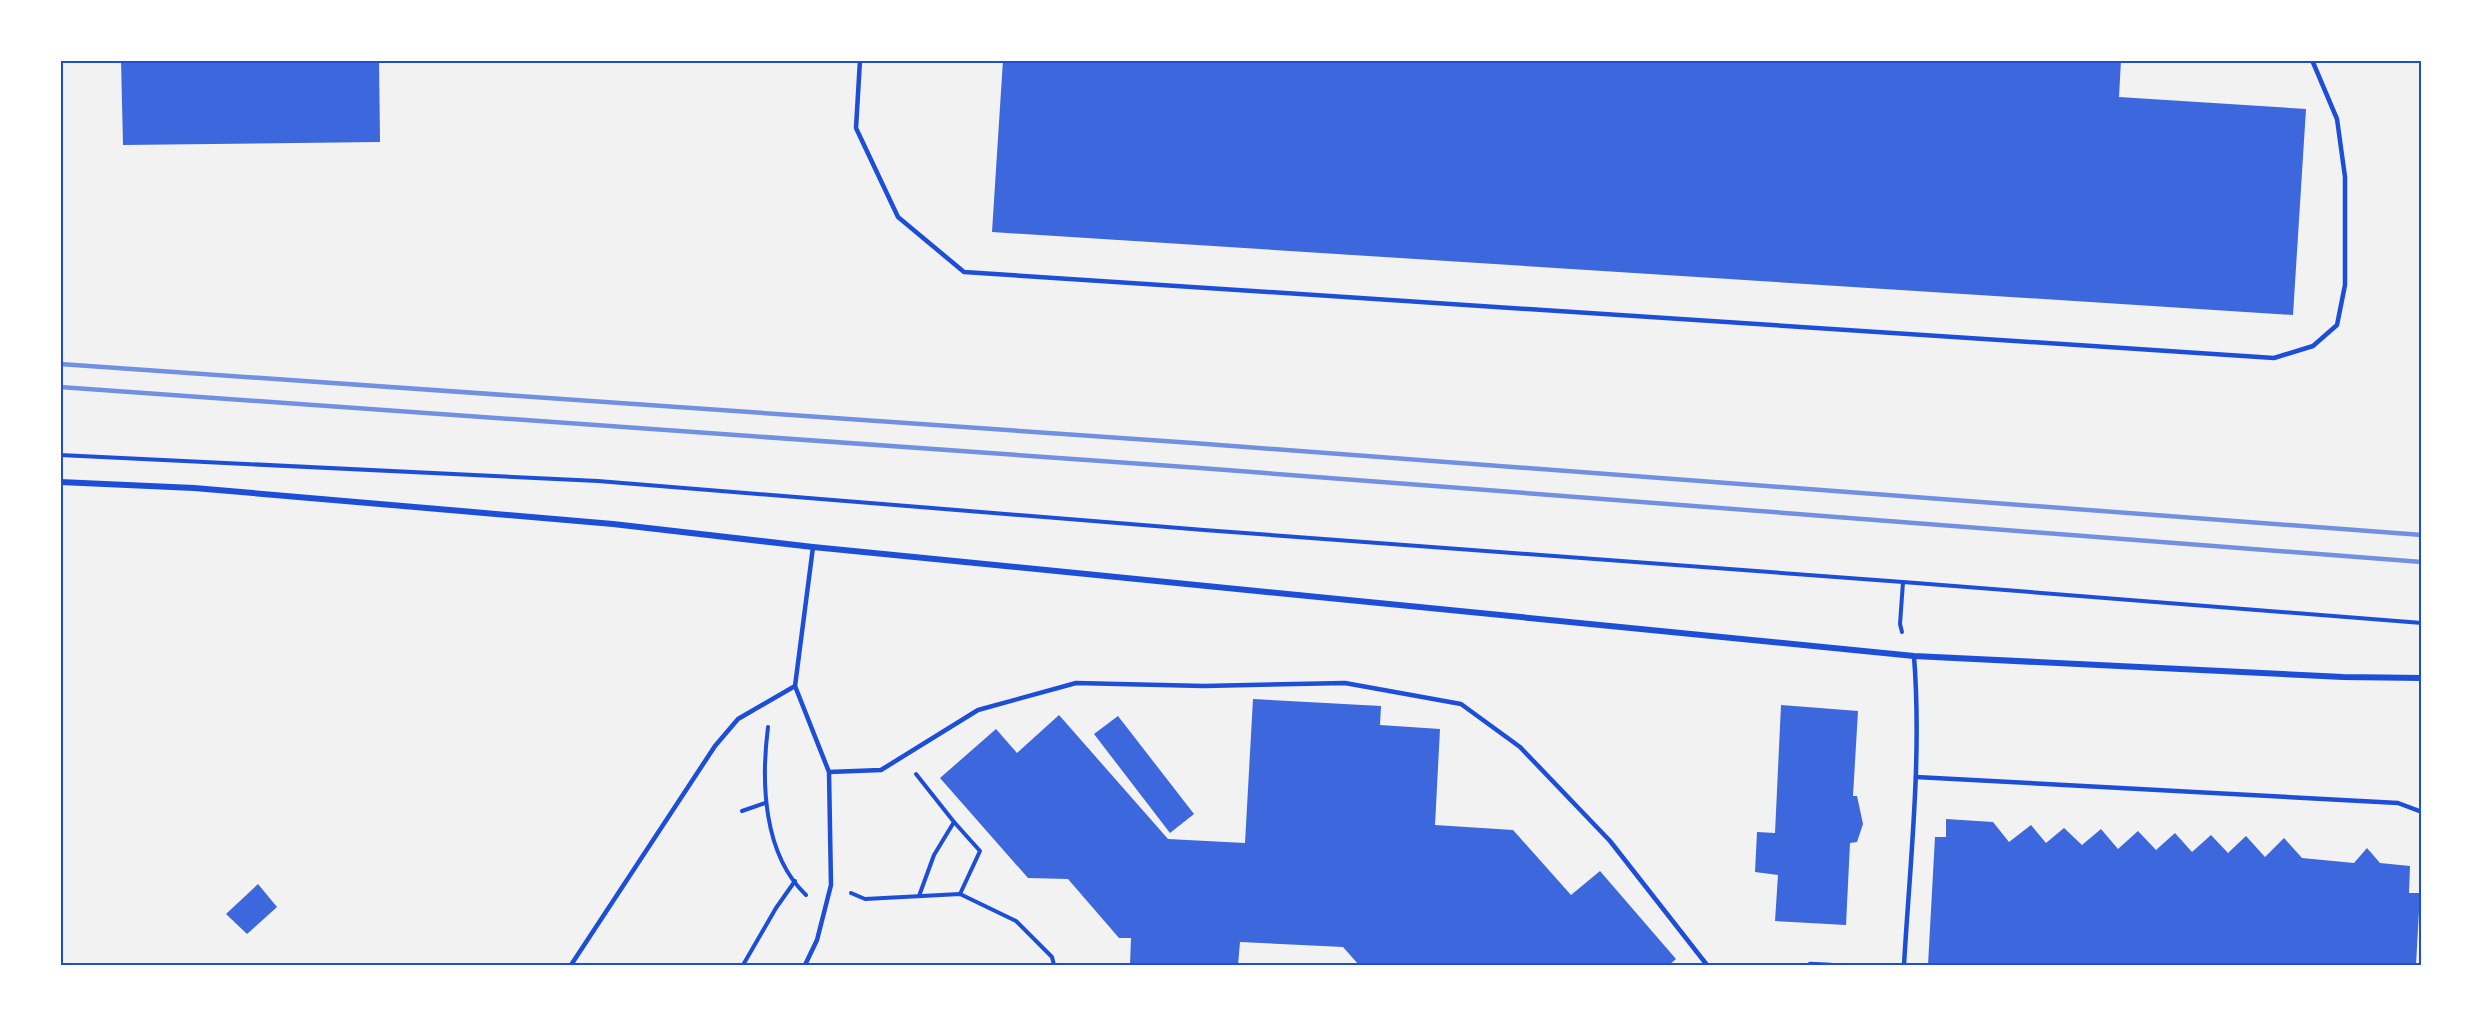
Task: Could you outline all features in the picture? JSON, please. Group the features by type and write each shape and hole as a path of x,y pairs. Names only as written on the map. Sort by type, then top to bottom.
{"street":[{"path":"60,482 194,488 614,524 813,547 1914,656 2343,677 2422,678"}],"lane":[{"path":"860,60 856,128 898,217 964,272 2274,358 2313,346 2337,325 2345,285 2345,177 2337,119 2312,60"},
{"path":"806,965 818,940 831,885 830,772 795,686 813,547"},
{"path":"1904,965 1916,777 1918,704 1914,656"},
{"path":"830,772 881,770 978,711 1076,683 1204,686 1345,683 1461,704 1520,747 1610,841 1707,965"},
{"path":"572,965 715,746 738,719 795,686"},
{"path":"1916,777 2398,803 2422,812"},
{"path":"1810,964 1831,965"}],"path":[{"path":"60,455 598,482 2422,624"},
{"path":"1903,582 1900,624 1903,638 1914,656"},
{"path":"772,699 764,758 765,803 778,850 795,881 805,894 827,903"},
{"path":"903,757 980,851 960,894"},
{"path":"742,811 765,803"},
{"path":"919,896 934,855 954,822"},
{"path":"743,965 776,908 795,881"},
{"path":"831,885 865,899 960,894 1016,921 1052,957 1054,965"}],"building":[{"path":"121,60 379,60 380,142 123,145"},
{"path":"1003,60 2121,60 2119,97 2306,109 2293,315 992,232"},
{"path":"1253,699 1381,706 1380,725 1440,729 1435,825 1513,830 1571,895 1600,871 1676,959 1669,965 1359,965 1343,947 1240,942 1238,965 1130,965 1131,938 1119,938 1068,879 1028,878 940,778 996,729 1017,753 1059,715 1168,839 1245,843"},
{"path":"1781,705 1858,711 1853,796 1857,796 1863,824 1857,842 1850,843 1846,925 1775,921 1778,875 1755,872 1757,832 1775,833"},
{"path":"1118,716 1194,814 1170,833 1094,734"},
{"path":"1946,819 1993,822 2009,842 2031,825 2046,843 2064,828 2082,845 2101,829 2118,849 2138,831 2156,850 2175,833 2192,852 2211,835 2228,853 2246,836 2265,857 2284,838 2302,858 2354,863 2367,848 2380,863 2410,866 2409,893 2420,893 2416,965 1928,965 1935,837 1946,837"},
{"path":"258,884 277,907 247,934 226,914"}],"railway":[{"path":"60,364 1193,443 2422,535"},
{"path":"60,387 1200,468 2422,562"}]}
